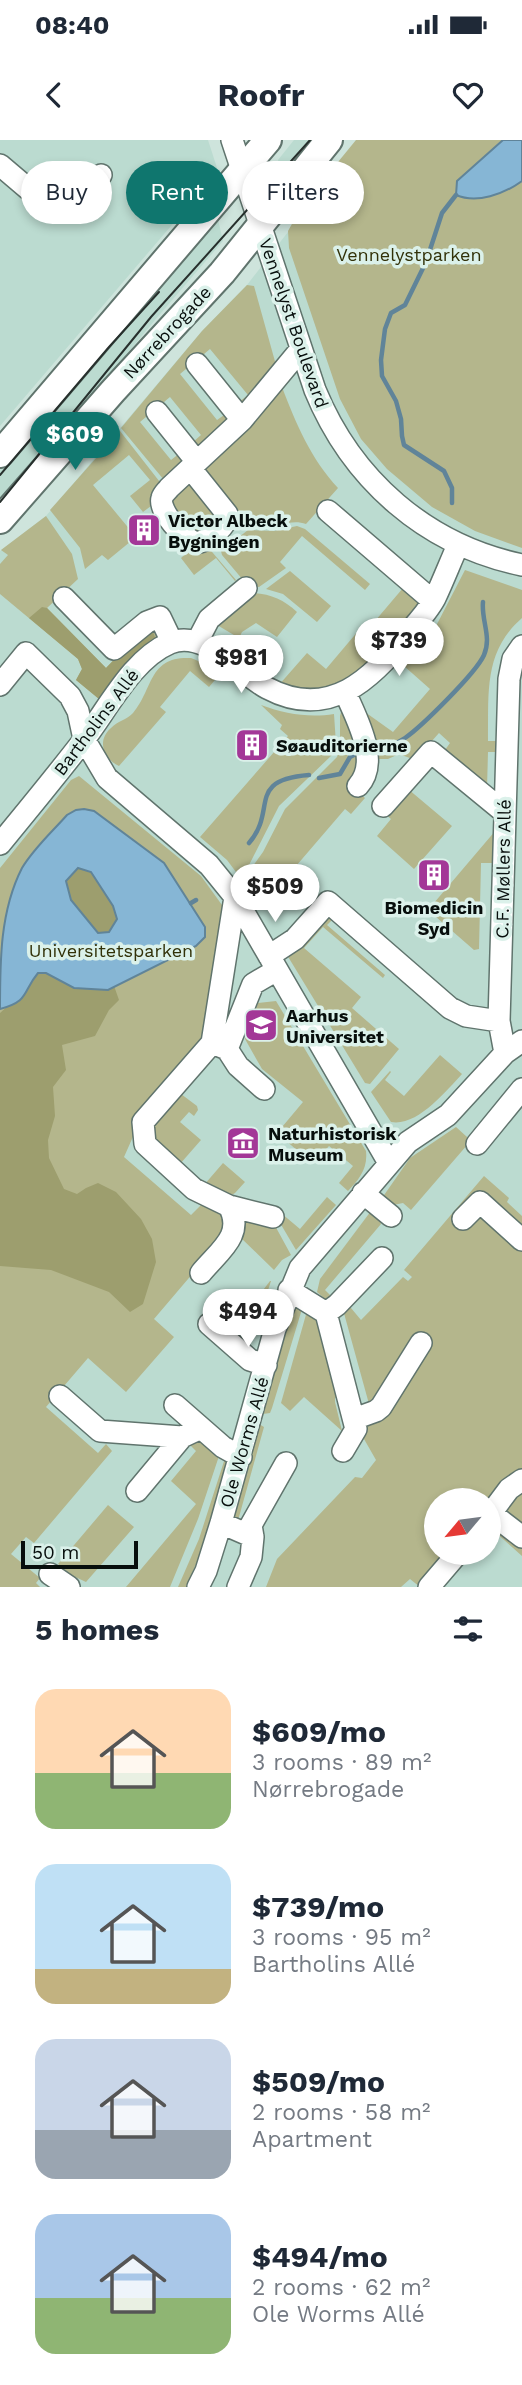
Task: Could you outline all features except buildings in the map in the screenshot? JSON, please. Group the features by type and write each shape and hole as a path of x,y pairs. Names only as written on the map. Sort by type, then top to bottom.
{"main road":[{"path":"250,161 268,140"},
{"name":"Nørrebrogade","path":"0,520 113,391 222,273 329,140"},
{"path":"0,454 242,170"}],"street":[{"name":"Vennelyst Boulevard","path":"232,140 242,170"},
{"path":"0,164 21,182"},
{"name":"Vennelyst Boulevard","path":"260,224 323,409 357,465 395,504 425,527 458,545 498,560 522,565"},
{"path":"157,412 194,465 242,420 301,349"},
{"path":"197,364 242,420"},
{"path":"328,511 433,601"},
{"path":"64,598 114,649 140,626 160,617 172,642 197,642 223,655 265,687 285,696 306,699 327,697 345,692 367,679 385,661 433,601 458,545"},
{"path":"197,642 209,619 246,588"},
{"name":"Bartholins Allé","path":"0,844 84,739 144,658 172,642"},
{"name":"C.F. Møllers Allé","path":"389,1163 408,1142 448,1115 513,1047 499,1021 512,870 510,813 514,757 509,679 513,659 522,646"},
{"path":"0,685 26,653 70,696 78,711 84,739 107,778 209,865 235,897 389,1163"},
{"path":"345,692 368,761 367,774 358,786"},
{"path":"383,806 431,752 510,813"},
{"path":"235,897 220,1046 264,1089"},
{"path":"273,1217 229,1206 194,1189 145,1144 143,1122 220,1046 253,984 328,902 450,1008 466,1016 499,1021"},
{"path":"477,1144 522,1088"},
{"name":"Ole Worms Allé","path":"198,1587 206,1571 221,1523 289,1290 304,1262 389,1163"},
{"path":"363,1193 391,1217"},
{"path":"463,1219 480,1202 522,1240"},
{"path":"201,1273 233,1236 236,1226 229,1206"},
{"path":"326,1313 382,1258"},
{"path":"289,1290 326,1313 356,1429 343,1451"},
{"path":"209,1324 250,1360 266,1365"},
{"path":"354,1419 381,1407 421,1343"},
{"path":"60,1396 100,1431 191,1432 241,1457"},
{"path":"175,1405 191,1432"},
{"path":"137,1491 191,1432"},
{"path":"238,1587 251,1557 251,1525 286,1463"},
{"path":"501,1500 509,1489 522,1480"},
{"path":"221,1523 253,1538"},
{"path":"501,1523 522,1537"},
{"path":"429,1587 448,1565"},
{"path":"50,1573 69,1587"}],"shaded area":[{"path":"0,140 208,140 215,161 126,161 126,224 173,224 0,426"},
{"path":"294,140 319,140 302,161 278,160"},
{"name":"Aarhus Universitet","path":"359,140 522,140 522,1587 0,1587 0,551 46,516 202,331 247,285 294,224 364,224 364,161 343,161"},
{"path":"209,224 219,224 223,241 0,508 0,470"}],"green space":[{"name":"Vennelystparken","path":"356,140 522,140 522,548 475,531 432,507 387,469 361,439 340,399 289,248 288,231 292,224 364,224 364,161 339,161"},
{"path":"247,285 254,286 276,365 244,406 239,402 248,395 210,349 180,374 217,420 227,413 231,421 199,448 193,442 201,435 170,397 140,422 171,460 180,453 186,461 164,480 121,428 202,331"},
{"path":"282,387 305,440 338,488 306,524 292,522 263,527 246,524 200,465"},
{"path":"120,431 163,486 155,503 143,512 130,496 150,480 129,455 93,485 136,537 108,560 102,555 85,569 80,548 50,510"},
{"path":"190,480 221,519 192,537 167,496"},
{"path":"46,516 72,554 78,579 47,608 106,668 134,639 154,626 161,637 144,646 99,699 76,680 82,669 78,659 0,594 0,564 8,555 1,550"},
{"path":"297,526 305,529 370,584 365,590 302,536 280,562 286,568 259,587 248,586 222,555 221,551 248,530 274,531"},
{"path":"207,546 235,581 216,558 194,575 181,558 192,548"},
{"path":"465,570 522,590 522,618 500,645 494,659 489,690 488,741 499,741 499,752 488,752 487,788 498,788 498,798 445,750 450,743 439,733 415,760 399,754 388,759 373,759 358,707 393,732 430,689 404,666 436,626"},
{"path":"290,571 331,606 317,622 283,594 266,589"},
{"path":"403,588 417,599 418,608 361,673 324,691 278,686 307,653 326,669 359,630 364,634"},
{"path":"253,593 277,598 297,612 277,637 256,623 242,632 239,638 212,622"},
{"path":"42,607 47,608 106,668 134,639 148,629 153,632 156,640 144,646 99,699 76,680 82,669 78,659 29,618"},
{"path":"191,658 220,674 209,687 190,671 160,707 166,712 119,766 114,763 104,749 106,733 133,713 159,668 167,662"},
{"path":"261,705 297,714 334,714 336,744 332,755 279,806 247,869 239,876 227,860 200,837 288,736 280,729 282,725"},
{"path":"347,710 362,756 352,787 365,798 351,814 345,809 278,887 261,873 251,888 243,880 263,852 285,809 337,757 340,748 340,716 341,712"},
{"name":"Universitetsparken","path":"79,776 201,876 229,919 207,1043 140,1121 124,1157 191,1215 206,1200 219,1208 228,1232 154,1319 174,1337 126,1392 88,1358 46,1407 98,1453 106,1444 112,1451 34,1543 26,1537 11,1554 40,1578 36,1583 40,1587 0,1587 0,868 71,780"},
{"path":"408,789 452,826 414,869 377,836 391,819 384,813"},
{"path":"496,830 493,863 481,863 479,949 474,950 428,910"},
{"path":"78,868 91,872 113,906 117,919 109,932 98,934 71,900 66,881"},
{"path":"329,915 336,916 327,925 385,975 383,978 323,927 304,948 361,997 352,1008 399,1049 370,1084 365,1083 287,955"},
{"path":"34,968 113,983 119,1000 109,1010 95,1036 62,1045 66,1070 53,1087 55,1116 48,1140 49,1158 64,1189 77,1194 98,1183 116,1192 141,1219 152,1239 156,1262 143,1304 130,1312 109,1292 51,1270 0,1266 0,1013 21,994"},
{"path":"276,1001 366,1151 364,1168 348,1191 339,1183 353,1166 329,1146 313,1164 277,1133 303,1102 262,1069 245,1039 258,1003"},
{"path":"440,1055 462,1074 421,1113 401,1122 391,1122 371,1092 390,1071 385,1080 404,1096"},
{"path":"181,1094 197,1106 198,1110 194,1116 189,1112 180,1122 201,1140 180,1164 155,1144 153,1128"},
{"path":"456,1127 477,1146 468,1144 411,1210 403,1203 393,1205 382,1198 410,1158"},
{"path":"223,1163 245,1182 230,1196 204,1185"},
{"path":"484,1176 509,1198 507,1202 522,1216 522,1556 501,1537 501,1488 424,1488 424,1565 463,1565 439,1587 420,1587 410,1579 401,1587 266,1587 277,1559 355,1477 362,1478 376,1460 360,1432 369,1404 342,1306 346,1302 361,1320 403,1277 408,1281 412,1277 404,1270"},
{"path":"327,1197 336,1205 296,1250 273,1211 275,1208 300,1229"},
{"path":"374,1207 381,1224 325,1290 333,1298 325,1299 317,1292 320,1279"},
{"path":"241,1216 273,1222 291,1255 282,1260 274,1270 241,1238"},
{"path":"271,1281 253,1336 238,1323"},
{"path":"294,1306 302,1309 272,1408 270,1413 263,1414 281,1342"},
{"path":"307,1311 315,1314 340,1396 335,1398 335,1402 342,1431 304,1397 290,1411 281,1403"},
{"path":"259,1424 264,1427 239,1517 233,1518"},
{"path":"198,1437 219,1456 198,1519 170,1587 126,1587 196,1504 171,1481 196,1451 189,1444"},
{"path":"226,1455 230,1463 202,1550 186,1587 178,1587 199,1539"},
{"path":"108,1505 134,1527 86,1582 71,1575 58,1564"}],"water":[{"path":"503,140 522,140 522,181 507,190 481,198 456,195 457,181"},
{"path":"76,810 94,811 164,863 205,927 205,937 196,946 108,990 74,988 46,973 38,973 21,999 0,1009 5,919 15,884 32,854 67,815","holes":["78,868 91,872 113,906 117,919 109,932 98,933 71,900 66,881"]}],"waterway":[{"path":"452,503 452,488 444,471 404,445 401,419 396,401 382,376 381,360 385,329 391,313 405,305 426,262 442,213 456,195"},
{"path":"374,749 397,742 413,732 471,674 486,648 483,602"},
{"path":"319,778 340,774 350,757 360,752"},
{"path":"249,843 262,819 270,790 277,783 289,778 309,775"},
{"path":"191,903 196,900"}],"tram line":[{"path":"0,502 151,317 310,140"},
{"path":"0,475 159,292"}],"place":[{"name":"Victor Albeck Bygningen","path":"144,530"},
{"name":"Søauditorierne","path":"252,745"},
{"name":"Biomedicin Syd","path":"434,875"},
{"name":"Aarhus Universitet","path":"261,1025"},
{"name":"Naturhistorisk Museum","path":"243,1143"}]}
